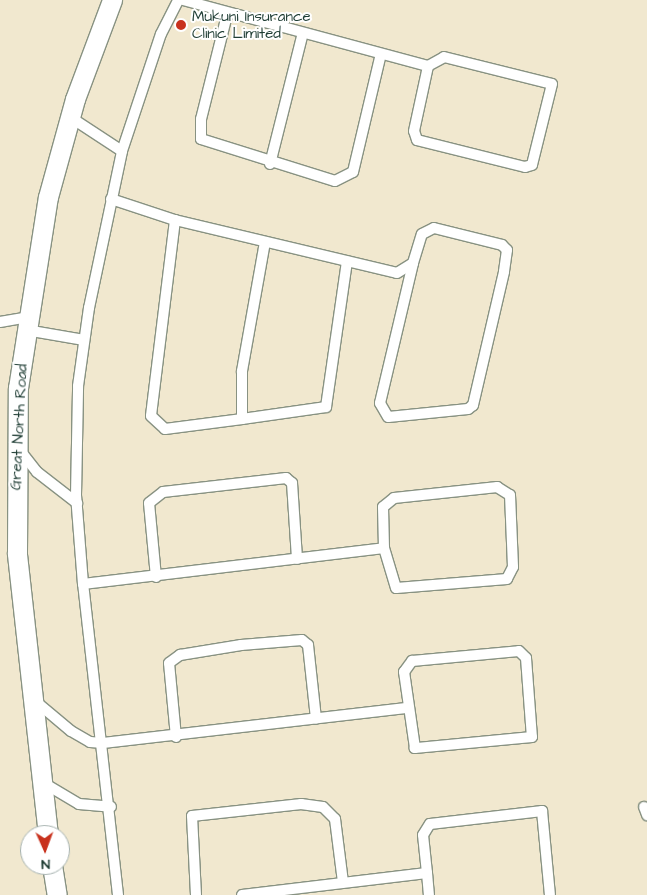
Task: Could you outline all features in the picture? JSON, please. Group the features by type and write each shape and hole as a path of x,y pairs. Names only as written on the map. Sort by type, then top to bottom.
{"highway":[{"name":"Great North Road","path":"47,825 17,553 16,445 27,324 48,197 70,116 112,0"},
{"path":"54,875 57,895"}],"street":[{"path":"118,895 104,743 83,584 77,502 78,386 84,340 122,151 161,34 178,0"},
{"path":"184,0 227,15 428,66 444,56 552,84 532,165 524,167 417,140 414,131 428,66"},
{"path":"227,15 199,134 206,143 270,164 336,181 353,172 381,54"},
{"path":"270,164 303,33"},
{"path":"70,116 122,151"},
{"path":"111,199 175,220 397,273 413,263 422,234 434,228 502,245 507,250 480,377 468,409 388,417 380,404 413,263"},
{"path":"175,220 151,416 165,429 326,407 348,262"},
{"path":"242,419 242,371 265,242"},
{"path":"0,322 27,324 84,340"},
{"path":"16,445 37,472 77,502"},
{"path":"156,577 149,503 163,492 286,478 292,483 297,558"},
{"path":"497,487 510,495 514,566 506,579 396,588 384,548 383,506 394,498 497,487"},
{"path":"83,584 156,577 384,548"},
{"path":"176,737 169,663 180,655 241,645 302,640 308,645 316,720"},
{"path":"519,651 526,658 532,737 415,748 406,708 404,672 412,661 519,651"},
{"path":"32,699 71,730 90,742 104,743 176,737 406,708"},
{"path":"42,782 79,804 111,806"},
{"path":"196,895 192,816 301,804 323,807 335,819 343,882"},
{"path":"429,895 423,835 430,824 542,811 550,895"},
{"path":"242,895 426,873"}],"place":[{"name":"Mukuni Insurance Clinic Limited","path":"181,25"}]}
